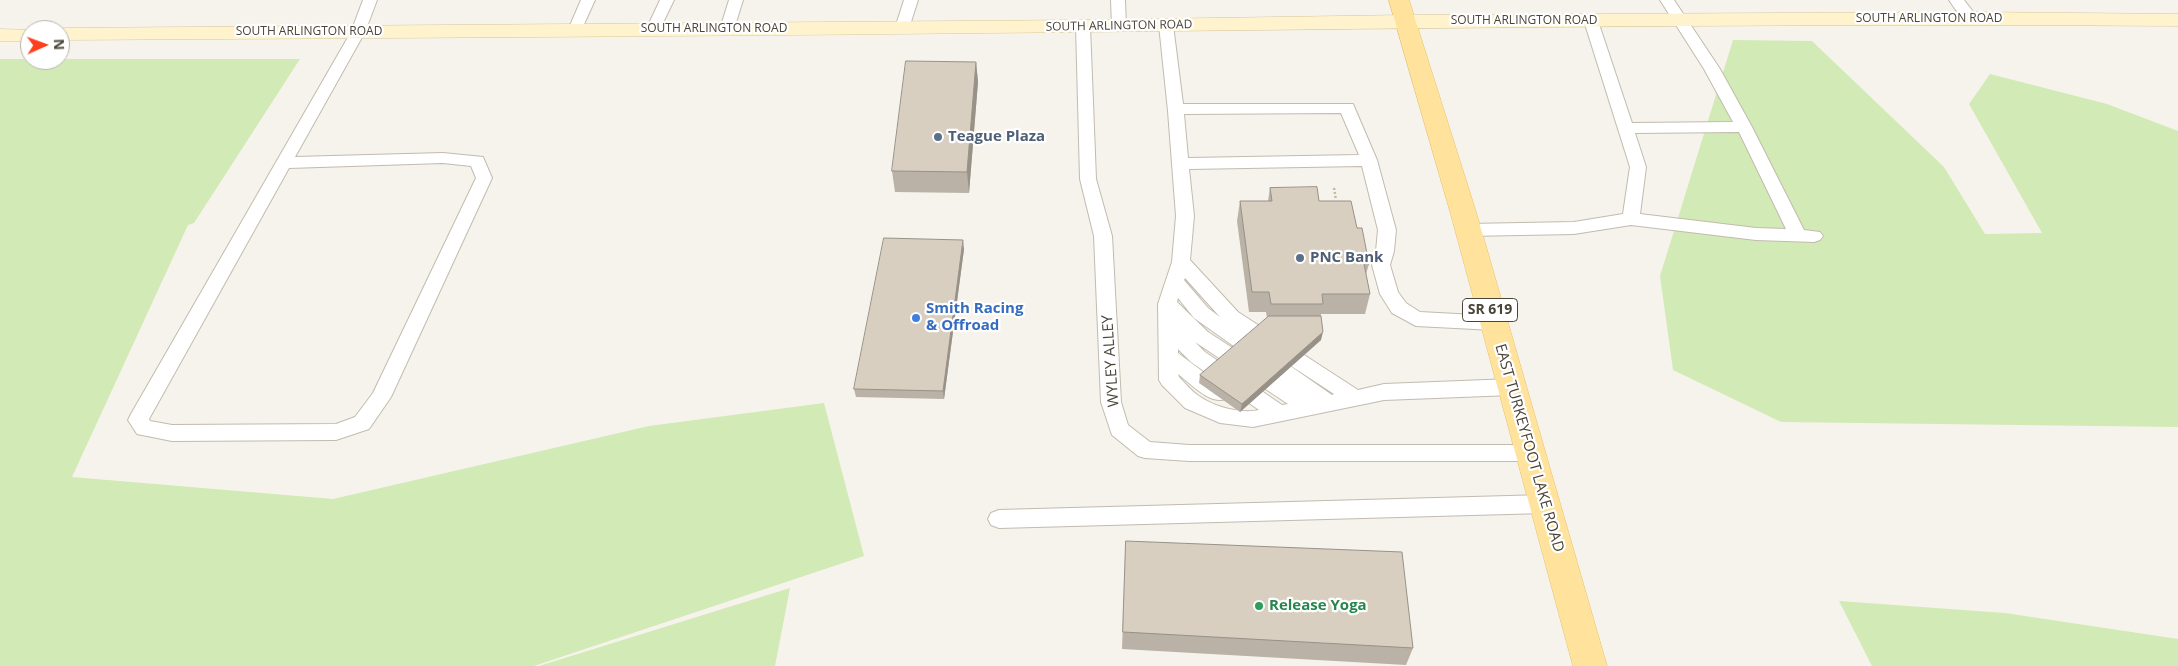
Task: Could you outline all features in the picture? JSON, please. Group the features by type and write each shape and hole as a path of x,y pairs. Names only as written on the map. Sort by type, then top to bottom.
{"main road":[{"name":"SOUTH ARLINGTON ROAD","path":"70,34 1120,26 1402,11 1591,21 1972,18 2178,20"},
{"name":"EAST TURKEYFOOT LAKE ROAD","path":"1402,11 1468,230 1590,666"},
{"path":"0,35 20,35"}],"lane":[{"path":"284,163 443,158 477,161 484,178 381,397 362,423 336,432 172,433 144,428 138,420 358,32 370,0"},
{"path":"576,30 588,0"},
{"path":"653,30 667,0"},
{"path":"727,29 736,0"},
{"path":"902,28 911,0"},
{"path":"1118,0 1120,26"},
{"path":"1667,0 1712,70 1806,236"},
{"path":"1956,0 1972,18"},
{"path":"1591,21 1638,167 1631,219"},
{"path":"1166,25 1176,109 1185,216 1180,262 1167,304 1170,380 1192,402 1220,415 1253,419 1384,392 1512,387"},
{"name":"WYLEY ALLEY","path":"1083,26 1088,179 1103,236 1111,402 1119,429 1145,450 1189,453 1530,453"},
{"path":"1176,109 1346,108 1369,160 1386,230 1385,251 1381,265 1389,294 1399,308 1416,319 1494,324"},
{"path":"1625,128 1744,127"},
{"path":"1180,164 1369,160"},
{"path":"1468,230 1574,228 1631,219 1756,234 1806,236"},
{"path":"1180,262 1231,317 1355,398"},
{"path":"1174,281 1201,314 1330,404"},
{"path":"1167,304 1201,337 1310,408"},
{"path":"1168,328 1198,356 1280,414"},
{"path":"1000,519 1545,504"}],"green space":[{"path":"1733,40 1812,41 1944,167 1985,234 2042,233 1969,104 1990,74 2107,104 2178,131 2178,427 1781,422 1673,370 1660,276"},
{"path":"0,59 20,59 20,70 70,70 70,59 300,59 194,223 188,225 72,477 333,499 649,426 824,403 864,556 534,666 0,666"},
{"path":"790,588 775,666 539,666"},
{"path":"1839,601 2005,613 2178,639 2178,666 1872,666"}],"building":[{"name":"Teague Plaza","path":"906,61 976,62 967,172 892,171"},
{"name":"PNC Bank","path":"1317,187 1319,201 1351,201 1357,228 1362,228 1369,264 1364,264 1370,294 1322,294 1323,304 1271,304 1269,292 1252,292 1240,201 1272,201 1270,188"},
{"path":"884,238 963,240 943,391 854,389"},
{"path":"1269,316 1321,316 1323,332 1242,404 1200,375"},
{"path":"1126,541 1402,552 1413,648 1123,632"}],"place":[{"name":"Teague Plaza","path":"938,137"},
{"name":"PNC Bank","path":"1300,258"},
{"name":"Smith Racing & Offroad","path":"916,318"},
{"name":"Release Yoga","path":"1259,606"}]}
